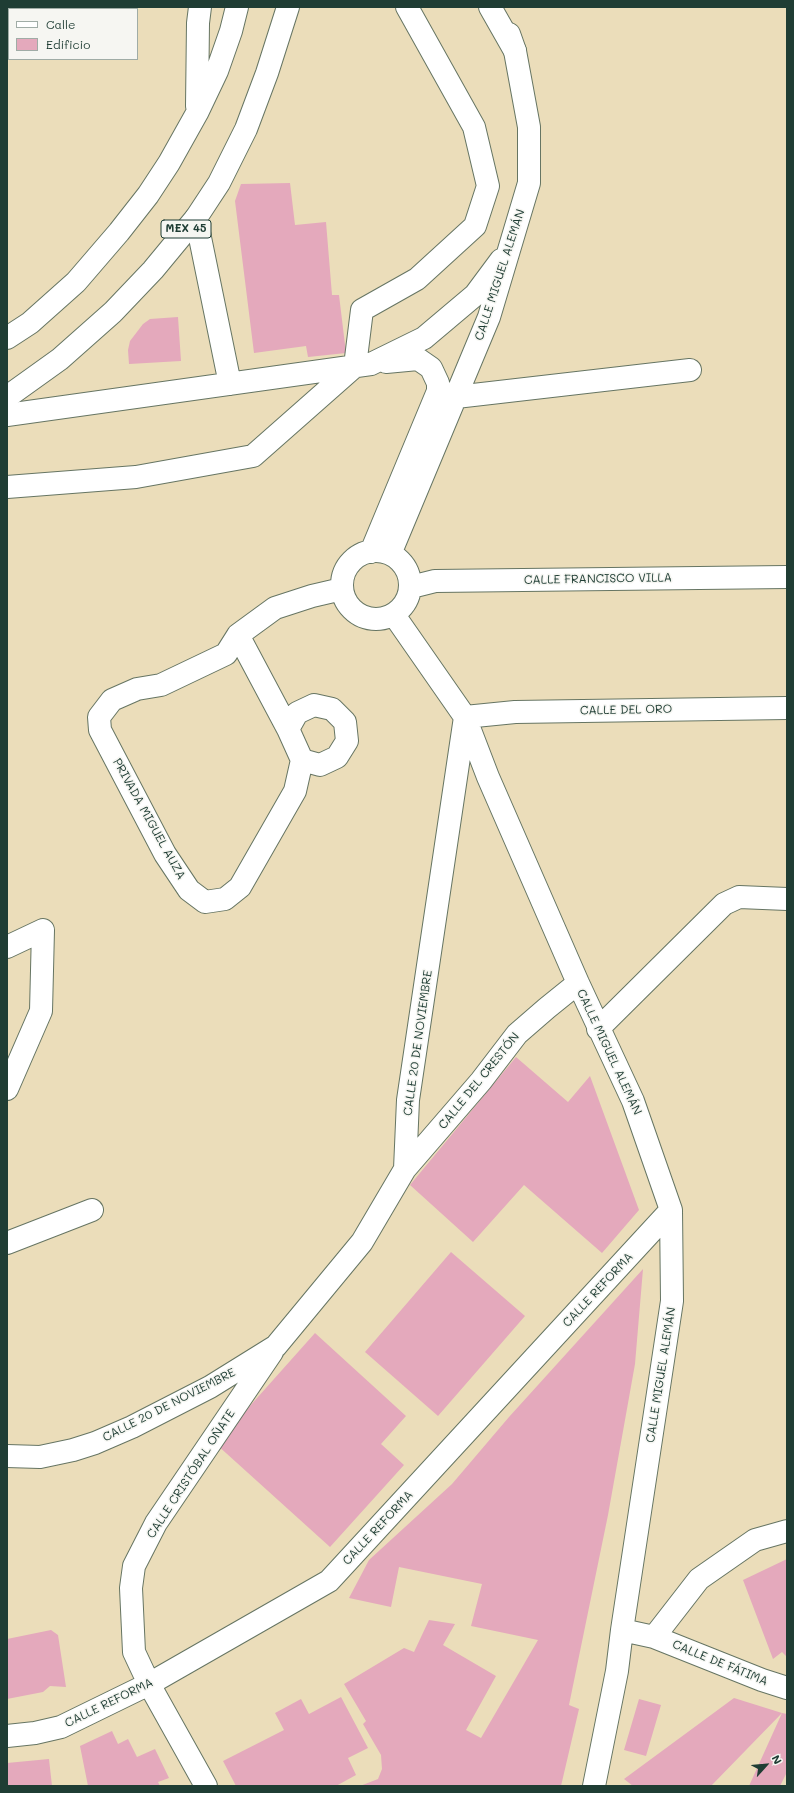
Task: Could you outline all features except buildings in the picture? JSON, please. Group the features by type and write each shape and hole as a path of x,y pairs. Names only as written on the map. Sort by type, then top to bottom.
{"street":[{"path":"197,113 198,23 200,7"},
{"path":"7,338 30,323 76,282 119,232 148,195 169,163 197,113 217,71 231,31 237,7"},
{"name":"MEX 45","path":"7,397 60,359 113,312 153,270 196,218 219,184 246,129 267,73 288,7"},
{"path":"363,365 362,310 417,279 475,226 488,186 474,127 407,7"},
{"path":"490,7 515,51"},
{"name":"CALLE MIGUEL ALEMÁN","path":"380,553 444,390 489,317 529,183 529,127 515,51 498,7"},
{"path":"196,218 230,384"},
{"path":"7,487 136,477 253,456 363,365 424,338 475,295 500,262 517,227"},
{"path":"7,415 363,365 418,359 431,368 444,390 690,370"},
{"path":"364,553 380,553 396,557 404,566 409,576 411,587 408,598 402,608 394,615 383,619 372,620 361,616 352,609 346,600 342,589 343,578 347,567 354,559 364,553"},
{"name":"CALLE FRANCISCO VILLA","path":"411,587 435,581 787,577"},
{"name":"PRIVADA MIGUEL AUZA","path":"302,760 295,791 240,888 225,899 205,902 188,890 165,854 100,730 99,717 112,700 137,689 161,685 226,654 238,635 275,608 312,596 342,589"},
{"name":"CALLE MIGUEL ALEMÁN","path":"394,615 465,717 488,777 598,1029 633,1101 671,1210 672,1301 617,1671 594,1786"},
{"path":"238,635 288,729 302,760 320,765 337,757 347,741 345,722 332,709 314,705 297,713 288,729"},
{"name":"CALLE DEL ORO","path":"465,717 515,712 787,708"},
{"name":"CALLE 20 DE NOVIEMBRE","path":"7,1456 40,1457 73,1450 95,1443 210,1387 276,1346 362,1242 405,1169 408,1100 465,717"},
{"path":"598,1029 724,904 740,897 787,900"},
{"path":"7,947 43,930 40,1011 7,1089"},
{"name":"CALLE DEL CRESTÓN","path":"405,1169 482,1081 516,1034 578,983"},
{"path":"7,1243 92,1210"},
{"name":"CALLE REFORMA","path":"7,1736 35,1733 61,1726 149,1684 329,1581 671,1210"},
{"name":"CALLE CRISTÓBAL OÑATE","path":"206,1786 149,1684 134,1652 131,1588 134,1566 156,1523 276,1346"},
{"path":"654,1637 699,1579 755,1540 787,1531"},
{"name":"CALLE DE FÁTIMA","path":"622,1630 654,1637 762,1680 787,1688"}]}
